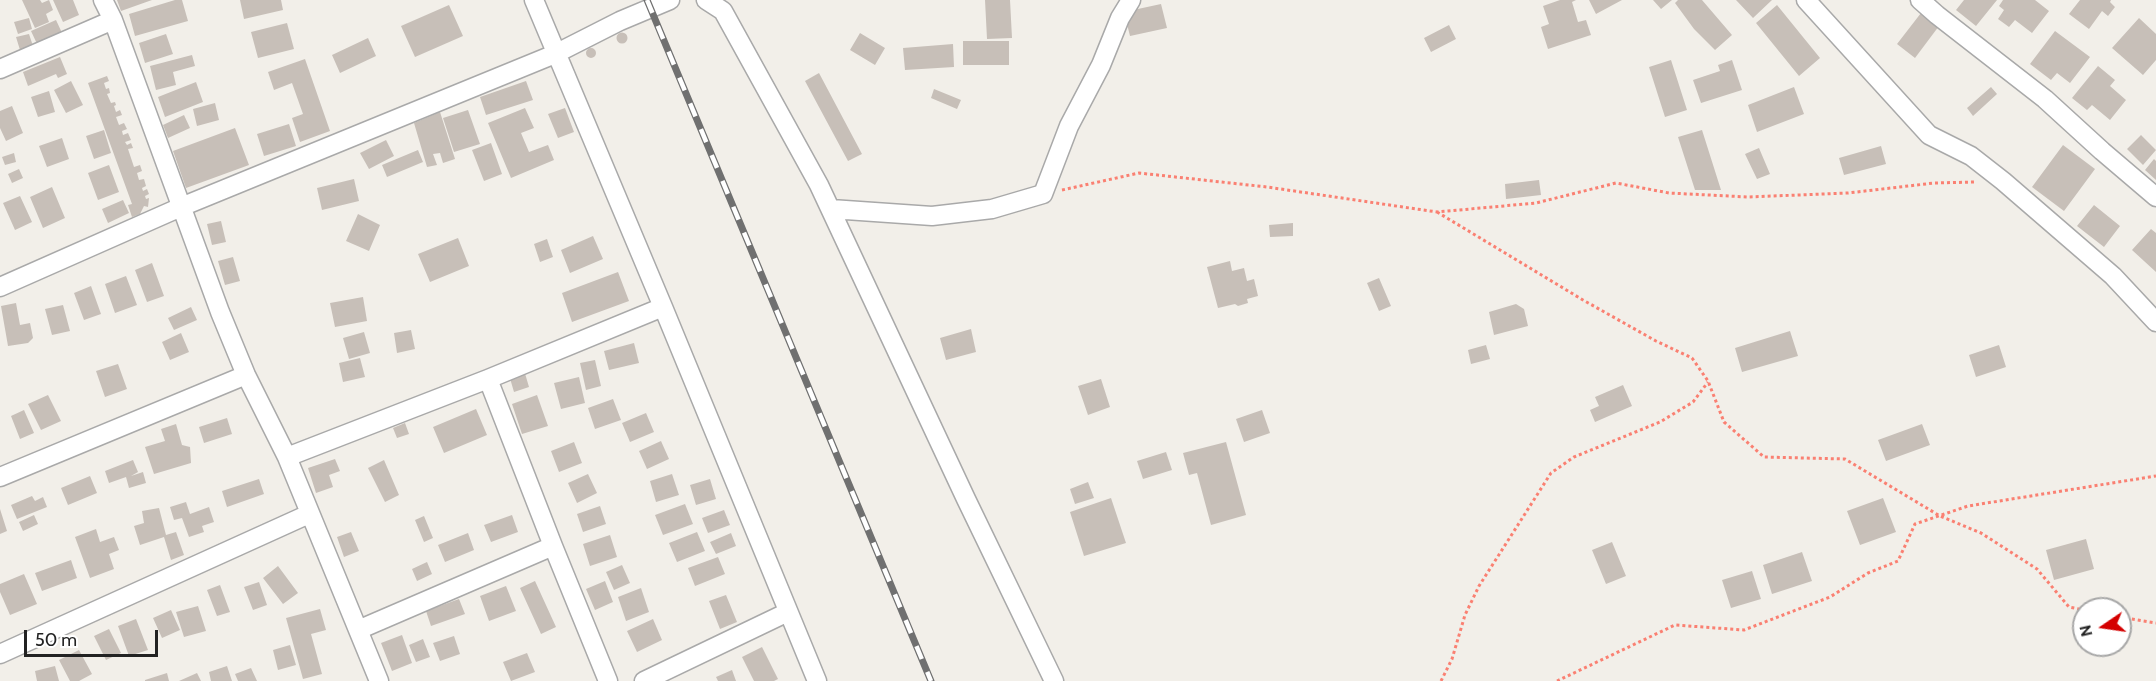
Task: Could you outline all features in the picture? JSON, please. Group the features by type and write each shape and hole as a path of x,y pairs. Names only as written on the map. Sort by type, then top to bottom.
{"street":[{"path":"103,0 113,20 180,207 246,375 287,457 358,630 373,679"},
{"path":"534,0 817,681"},
{"path":"0,287 180,207 555,54 620,21 670,0"},
{"path":"706,0 723,11 831,209 966,499 1054,681"},
{"path":"831,209 932,216 992,209 1043,194 1069,126 1101,65 1120,18 1131,0"},
{"path":"1920,0 2045,99 2156,197"},
{"path":"1816,4 1929,135 1971,156 2003,181 2113,276 2156,322"},
{"path":"0,69 113,20"},
{"path":"287,457 488,379 663,307"},
{"path":"0,477 246,375"},
{"path":"488,379 608,681"},
{"path":"0,654 309,514"},
{"path":"358,630 553,546"},
{"path":"644,681 788,612"}],"path":[{"path":"1043,194 1139,173 1267,187 1437,212 1536,203 1616,183 1669,193 1748,197 1848,193 1934,183 2003,181"},
{"path":"1437,212 1583,300 1656,341 1692,358 1708,381 1724,422 1764,457 1845,459 1940,516 1981,533 2037,569 2068,607 2072,608"},
{"path":"1441,681 1452,659 1465,615 1479,586 1551,473 1574,457 1660,422 1693,402 1708,381"},
{"path":"1557,681 1676,625 1744,630 1830,597 1868,573 1898,561 1916,524 1968,506 2156,476"},
{"path":"2132,619 2156,623"}],"building":[{"path":"22,0 40,0 42,3 49,0 53,10 46,14 49,22 35,28"},
{"path":"53,0 73,0 79,15 63,22"},
{"path":"117,0 152,0 121,11"},
{"path":"182,0 188,21 135,36 129,14"},
{"path":"240,0 281,0 283,10 244,19"},
{"path":"985,0 1010,0 1012,38 987,39"},
{"path":"1560,0 1576,0 1572,2 1578,22 1586,20 1591,35 1548,49 1541,27 1549,24 1543,6"},
{"path":"1589,0 1622,0 1596,14"},
{"path":"1653,0 1672,0 1661,9"},
{"path":"1678,0 1702,0 1732,35 1715,50 1694,29 1675,3"},
{"path":"1736,0 1772,0 1753,18"},
{"path":"1964,0 1997,0 1976,26 1956,10"},
{"path":"2003,0 2035,0 2049,11 2032,33 2015,20 2009,27 1998,19 2004,10 1999,6"},
{"path":"2080,0 2111,0 2110,2 2115,7 2108,16 2102,11 2089,29 2069,14"},
{"path":"1161,4 1167,28 1130,36 1124,12"},
{"path":"449,5 463,36 415,57 401,26"},
{"path":"1777,5 1820,58 1799,76 1756,23"},
{"path":"1921,13 1939,26 1915,58 1897,44"},
{"path":"29,18 32,29 18,34 14,22"},
{"path":"2139,18 2156,34 2156,60 2143,75 2112,48"},
{"path":"56,20 63,35 38,46 31,31"},
{"path":"287,23 294,49 258,58 251,32"},
{"path":"1449,25 1456,39 1431,52 1424,38"},
{"path":"2055,31 2090,57 2070,83 2057,73 2051,80 2030,64"},
{"path":"622,33 626,34 626,42 622,43 618,42 617,38 618,34"},
{"path":"860,33 885,48 875,65 850,50"},
{"path":"29,34 33,46 20,50 16,37"},
{"path":"166,34 173,54 145,63 139,43"},
{"path":"368,38 376,56 340,73 332,55"},
{"path":"963,41 1009,41 1009,65 963,65"},
{"path":"953,44 954,67 905,70 903,48"},
{"path":"591,48 596,53 591,58 586,53"},
{"path":"192,55 195,66 173,72 176,85 156,90 150,66"},
{"path":"60,57 67,74 58,78 56,74 28,86 23,72"},
{"path":"305,59 330,131 300,142 292,118 303,114 292,83 274,90 268,72"},
{"path":"1671,60 1687,110 1665,117 1649,67"},
{"path":"1732,60 1742,90 1701,103 1693,80 1720,71 1718,65"},
{"path":"2098,66 2115,80 2110,86 2126,100 2110,120 2092,105 2087,110 2072,98"},
{"path":"819,73 862,154 848,161 805,81"},
{"path":"107,76 109,81 104,83 110,93 107,94 111,103 115,102 116,112 120,110 122,115 116,117 119,125 124,123 127,129 122,131 123,135 128,133 131,140 125,142 127,145 131,143 133,148 128,149 134,167 140,165 142,171 137,173 139,180 144,179 146,186 142,188 143,191 147,189 149,194 145,196 146,199 149,198 148,207 144,206 140,214 132,217 128,205 132,204 88,83"},
{"path":"71,81 83,105 66,113 54,90"},
{"path":"526,81 533,100 486,115 480,97"},
{"path":"196,82 203,102 165,117 158,97"},
{"path":"1794,87 1804,114 1757,132 1748,105"},
{"path":"1991,87 1997,94 1973,116 1967,108"},
{"path":"934,89 961,100 957,109 931,98"},
{"path":"49,91 55,112 38,117 31,97"},
{"path":"215,103 219,120 197,126 193,109"},
{"path":"12,106 23,133 6,141 0,128 0,111"},
{"path":"525,108 534,128 521,133 529,152 548,145 554,160 511,178 488,123"},
{"path":"565,108 574,132 558,138 548,114"},
{"path":"468,110 480,144 454,152 443,118"},
{"path":"440,112 455,159 443,163 440,153 433,154 437,165 427,167 414,123"},
{"path":"184,115 190,128 168,138 163,125"},
{"path":"289,124 296,146 264,156 257,134"},
{"path":"235,128 249,165 186,188 173,151"},
{"path":"104,130 111,153 94,159 86,136"},
{"path":"1702,130 1721,190 1695,190 1678,137"},
{"path":"2141,135 2156,150 2143,165 2127,149"},
{"path":"62,138 69,159 47,167 39,146"},
{"path":"386,140 394,156 369,169 360,153"},
{"path":"491,143 502,174 484,181 472,150"},
{"path":"2063,145 2095,169 2064,211 2032,187"},
{"path":"1881,146 1886,164 1844,175 1839,158"},
{"path":"1759,148 1770,174 1757,179 1745,154"},
{"path":"418,150 423,162 387,177 382,165"},
{"path":"14,153 16,162 5,165 2,157"},
{"path":"2154,159 2156,161 2156,180 2145,170"},
{"path":"109,165 119,192 98,200 88,173"},
{"path":"19,169 23,178 12,183 8,174"},
{"path":"354,179 359,201 322,210 317,188"},
{"path":"1539,180 1541,195 1506,199 1505,184"},
{"path":"52,187 65,218 43,228 30,197"},
{"path":"20,196 32,222 15,230 3,203"},
{"path":"123,200 129,213 108,223 102,209"},
{"path":"2094,205 2120,226 2104,247 2077,226"},
{"path":"358,214 380,225 369,251 346,241"},
{"path":"221,221 226,242 212,245 207,224"},
{"path":"1293,223 1293,236 1270,237 1269,225"},
{"path":"2151,229 2156,233 2156,272 2132,250"},
{"path":"593,236 603,259 570,273 561,250"},
{"path":"458,238 469,266 430,282 418,254"},
{"path":"547,239 553,257 540,262 534,244"},
{"path":"233,257 240,281 225,285 218,261"},
{"path":"1230,261 1232,271 1244,268 1247,281 1254,279 1258,296 1247,299 1248,303 1238,306 1235,304 1218,308 1207,267"},
{"path":"152,263 164,296 147,302 135,270"},
{"path":"618,272 629,301 572,322 562,293"},
{"path":"126,276 137,305 115,313 105,284"},
{"path":"1379,278 1391,306 1379,311 1367,283"},
{"path":"91,286 101,314 84,320 74,293"},
{"path":"363,297 367,321 335,327 330,303"},
{"path":"16,303 20,325 30,323 33,338 28,343 8,346 1,306"},
{"path":"1516,304 1524,309 1528,326 1494,335 1489,312"},
{"path":"63,305 70,331 52,335 45,309"},
{"path":"191,307 197,320 174,330 168,318"},
{"path":"971,329 976,352 946,360 940,338"},
{"path":"411,330 415,349 397,353 394,333"},
{"path":"1790,331 1798,356 1742,372 1735,348"},
{"path":"364,332 370,353 349,359 343,338"},
{"path":"181,333 189,352 170,360 162,342"},
{"path":"634,343 639,363 609,370 604,351"},
{"path":"1486,345 1490,359 1471,364 1468,350"},
{"path":"1999,345 2006,367 1976,377 1969,355"},
{"path":"360,358 365,377 343,382 339,363"},
{"path":"595,360 601,386 586,390 580,363"},
{"path":"118,364 127,389 105,397 96,371"},
{"path":"524,370 529,387 514,392 509,375"},
{"path":"579,377 585,403 561,409 554,383"},
{"path":"1101,379 1110,407 1088,415 1078,386"},
{"path":"1623,385 1632,406 1595,422 1590,410 1599,406 1595,397"},
{"path":"48,395 61,421 41,430 28,404"},
{"path":"537,395 548,426 522,434 512,404"},
{"path":"613,399 621,420 595,429 588,408"},
{"path":"476,409 487,435 444,453 433,427"},
{"path":"24,410 34,433 20,439 11,416"},
{"path":"1262,410 1270,433 1244,442 1236,419"},
{"path":"646,413 654,432 630,442 622,423"},
{"path":"227,418 232,434 204,443 199,427"},
{"path":"405,423 409,434 397,438 393,428"},
{"path":"176,424 182,445 190,447 191,463 154,474 145,447 165,441 161,429"},
{"path":"1922,424 1930,445 1886,461 1878,440"},
{"path":"661,441 669,459 647,469 639,451"},
{"path":"574,442 582,463 559,472 551,451"},
{"path":"1226,442 1246,515 1211,525 1197,473 1189,475 1183,453"},
{"path":"1166,452 1172,470 1143,479 1137,461"},
{"path":"335,459 340,471 329,475 333,487 316,493 308,468"},
{"path":"133,460 138,472 131,476 143,472 146,483 129,488 126,477 109,483 105,471"},
{"path":"384,460 399,495 385,502 368,468"},
{"path":"588,474 597,493 577,503 568,483"},
{"path":"672,474 679,495 656,502 650,481"},
{"path":"90,476 97,493 68,505 61,488"},
{"path":"259,479 264,494 227,507 222,491"},
{"path":"710,479 716,499 696,505 690,485"},
{"path":"1088,482 1094,498 1075,504 1070,489"},
{"path":"32,496 35,501 43,497 47,507 17,519 11,505"},
{"path":"1111,498 1126,543 1084,556 1070,512"},
{"path":"1883,498 1896,532 1860,545 1847,511"},
{"path":"186,502 190,514 209,507 214,522 202,526 204,532 189,537 182,518 174,520 170,507"},
{"path":"685,504 693,524 663,535 655,515"},
{"path":"600,506 606,524 583,532 577,514"},
{"path":"159,508 166,535 176,532 184,555 171,560 164,537 140,545 134,526 144,523 142,511"},
{"path":"0,509 7,531 0,534"},
{"path":"724,510 730,525 708,533 702,518"},
{"path":"34,515 38,524 23,531 19,522"},
{"path":"512,515 518,532 491,542 484,525"},
{"path":"424,516 433,538 424,542 415,520"},
{"path":"96,529 100,542 114,537 119,550 109,554 114,569 90,578 75,537"},
{"path":"351,532 359,551 344,557 337,537"},
{"path":"697,532 705,551 677,562 669,543"},
{"path":"468,533 474,550 445,562 438,545"},
{"path":"731,533 736,546 716,554 710,542"},
{"path":"610,535 617,557 590,566 583,544"},
{"path":"2086,539 2094,569 2054,580 2046,550"},
{"path":"1612,542 1626,576 1606,584 1592,550"},
{"path":"1802,552 1812,581 1772,594 1763,565"},
{"path":"718,557 725,574 695,586 688,568"},
{"path":"71,560 77,578 42,591 35,573"},
{"path":"427,562 432,574 417,581 412,569"},
{"path":"622,565 630,583 614,590 606,572"},
{"path":"278,566 298,593 283,604 263,578"},
{"path":"1752,571 1761,599 1731,608 1722,580"},
{"path":"24,574 37,604 10,615 0,592 0,584"},
{"path":"535,581 556,627 541,634 520,588"},
{"path":"605,581 613,602 595,610 586,589"},
{"path":"259,582 267,605 253,610 244,587"},
{"path":"220,585 230,612 217,616 207,590"},
{"path":"506,586 516,611 489,621 480,596"},
{"path":"641,588 649,612 626,621 618,597"},
{"path":"726,595 737,622 720,629 709,601"},
{"path":"459,599 465,614 431,626 426,611"},
{"path":"198,606 206,631 184,637 176,612"},
{"path":"320,609 326,630 311,634 322,674 303,679 286,618"},
{"path":"171,610 180,630 162,638 153,618"},
{"path":"136,619 148,650 129,656 118,626"},
{"path":"653,619 662,640 637,652 627,631"},
{"path":"109,629 121,653 106,660 94,636"},
{"path":"402,635 412,663 392,671 381,643"},
{"path":"454,636 460,654 440,661 433,643"},
{"path":"423,639 430,657 416,662 409,645"},
{"path":"290,645 296,665 278,670 273,650"},
{"path":"762,647 778,679 774,681 754,681 742,657"},
{"path":"79,650 92,674 79,681 70,681 59,660"},
{"path":"527,653 535,672 511,681 503,662"},
{"path":"55,666 59,681 37,681 35,671"},
{"path":"227,666 232,681 211,681 209,672"},
{"path":"251,668 257,681 238,681 235,674"},
{"path":"732,670 736,681 718,681 716,677"},
{"path":"167,673 169,681 145,681 145,680"},
{"path":"197,673 201,681 179,681"}],"railway":[{"path":"647,0 931,681"}]}
